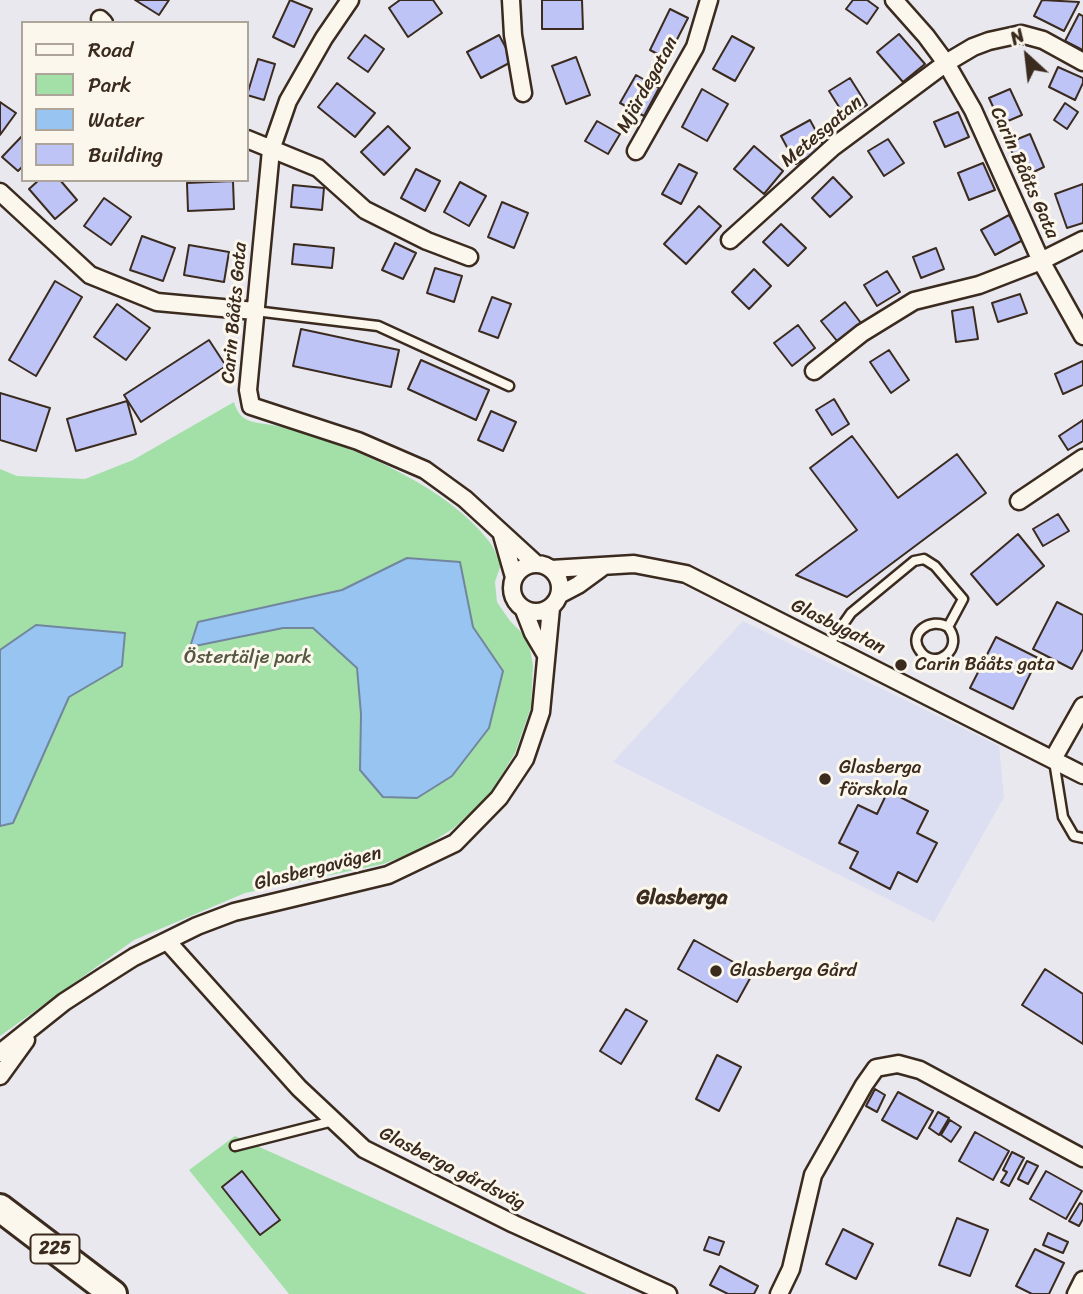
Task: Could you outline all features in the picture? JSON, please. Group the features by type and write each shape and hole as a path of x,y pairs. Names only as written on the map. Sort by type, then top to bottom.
{"main road":[{"name":"225","path":"0,1208 111,1293"},
{"name":"225","path":"0,1227 111,1293"}],"street":[{"name":"Carin Bååts Gata","path":"349,0 288,100 271,150 248,390 251,406 358,441 425,470 465,499 502,535 543,566"},
{"path":"511,0 513,35 523,93"},
{"name":"Mjärdegatan","path":"636,150 695,47 709,0"},
{"name":"Carin Bååts Gata","path":"894,0 946,63 972,110 1041,261 1083,336"},
{"name":"Metesgatan","path":"730,240 833,146 946,63 973,47 1021,34 1043,40 1083,62"},
{"path":"248,139 318,168 365,210 426,241 469,257"},
{"path":"0,192 90,275 157,302 255,311"},
{"path":"814,371 862,332 914,301 979,285 1041,261 1083,240"},
{"path":"1019,501 1083,458"},
{"name":"Carin Bååts Gata","path":"502,535 514,576"},
{"name":"Glasbygatan","path":"543,566 634,564 686,574 1083,775"},
{"path":"546,655 524,610 514,599 514,576 523,567 543,566 559,581 555,601"},
{"path":"524,610 538,612 604,566"},
{"name":"Glasbergavägen","path":"0,1053 64,1002 167,941 234,912 388,875 455,843 499,798 525,760 541,712 546,655 555,601"},
{"path":"1053,758 1083,706"},
{"name":"Glasberga gårdsväg","path":"167,941 257,1043 364,1149 514,1224 668,1294"},
{"name":"Glasbergavägen","path":"0,1076 41,1021"},
{"path":"779,1294 791,1269 813,1175 876,1068 898,1064 920,1070 1083,1158"},
{"path":"1076,1294 1083,1280"}],"lane":[{"path":"255,311 378,326 509,386"},
{"path":"828,646 851,612 914,561 924,559 934,566 963,599 948,627"},
{"path":"936,622 948,627 954,637 948,654 932,659 921,653 917,641 925,625 936,622"},
{"path":"1053,758 1063,817 1074,836 1083,838"},
{"path":"235,1146 333,1121"}],"shaded area":[{"name":"Glasberga förskola","path":"743,621 999,746 1004,797 934,922 613,762"}],"green space":[{"name":"Östertälje park","path":"234,402 245,419 298,431 348,448 401,473 450,504 471,521 488,540 501,564 495,582 497,602 510,621 528,639 533,665 531,707 515,753 490,794 454,828 418,851 383,864 245,893 134,940 0,1036 0,469 17,476 85,479 133,460"},
{"path":"235,1136 587,1294 289,1294 189,1170"}],"water":[{"path":"407,558 460,562 473,627 503,671 489,728 452,776 417,798 383,797 360,770 361,714 357,668 313,628 283,628 190,647 198,622 342,590"},
{"path":"36,625 125,633 122,666 69,697 13,823 0,826 0,650"}],"building":[{"path":"135,0 169,0 159,15"},
{"path":"290,0 312,9 294,47 273,37"},
{"path":"400,0 433,0 442,13 408,37 389,8"},
{"path":"542,0 582,0 583,29 542,29"},
{"path":"853,0 867,0 878,8 867,24 846,9"},
{"path":"1042,0 1079,2 1064,31 1034,16"},
{"path":"670,9 688,18 667,59 650,50"},
{"path":"1079,14 1083,16 1083,50 1065,41"},
{"path":"899,34 925,64 903,82 877,52"},
{"path":"365,35 384,49 368,72 348,58"},
{"path":"499,35 513,61 481,78 467,52"},
{"path":"732,36 754,48 735,81 713,69"},
{"path":"576,57 590,95 566,104 552,66"},
{"path":"258,59 275,64 264,100 248,95"},
{"path":"1058,67 1083,78 1075,100 1049,87"},
{"path":"636,75 659,88 644,116 620,103"},
{"path":"850,78 867,105 846,118 829,91"},
{"path":"337,83 375,113 355,137 318,107"},
{"path":"702,89 728,104 707,141 682,127"},
{"path":"1010,89 1022,115 1001,124 989,98"},
{"path":"0,102 16,113 0,135"},
{"path":"1065,103 1078,112 1067,129 1054,120"},
{"path":"958,112 969,137 945,147 934,122"},
{"path":"810,120 825,148 796,164 781,136"},
{"path":"597,121 620,134 608,154 585,141"},
{"path":"388,126 410,148 384,175 361,152"},
{"path":"1030,134 1044,167 1023,177 1008,143"},
{"path":"21,137 21,168 18,171 2,157"},
{"path":"888,139 904,163 884,176 868,151"},
{"path":"754,146 783,171 764,194 734,169"},
{"path":"983,163 995,190 969,200 958,173"},
{"path":"679,164 697,173 681,204 662,194"},
{"path":"416,169 440,181 425,211 401,198"},
{"path":"833,177 852,197 830,217 812,198"},
{"path":"37,182 62,182 77,200 55,219 29,189"},
{"path":"233,182 234,209 188,211 187,183"},
{"path":"460,182 486,196 469,226 444,212"},
{"path":"1083,184 1083,223 1067,228 1055,194"},
{"path":"293,185 324,188 322,210 291,207"},
{"path":"104,198 131,217 111,245 84,226"},
{"path":"502,202 528,213 514,248 488,237"},
{"path":"699,206 721,226 686,264 664,244"},
{"path":"1009,215 1023,240 995,255 981,230"},
{"path":"781,224 806,248 788,266 763,242"},
{"path":"142,236 175,248 163,281 130,270"},
{"path":"395,243 416,253 403,279 382,270"},
{"path":"294,244 334,248 332,268 292,264"},
{"path":"189,245 229,252 224,282 184,275"},
{"path":"936,248 944,269 921,278 913,257"},
{"path":"435,268 462,276 454,302 427,293"},
{"path":"754,269 771,286 749,309 732,292"},
{"path":"887,271 900,292 877,306 864,285"},
{"path":"55,281 82,297 36,376 9,360"},
{"path":"1020,294 1027,313 998,322 992,303"},
{"path":"492,297 511,304 498,338 479,331"},
{"path":"845,302 861,323 837,341 821,321"},
{"path":"117,304 150,328 126,360 94,337"},
{"path":"973,307 978,339 956,342 952,311"},
{"path":"798,325 815,348 792,366 774,343"},
{"path":"301,329 399,350 391,387 293,366"},
{"path":"209,340 226,366 141,422 124,395"},
{"path":"889,350 909,380 891,393 870,362"},
{"path":"421,360 489,390 476,420 408,389"},
{"path":"1083,361 1083,385 1063,394 1055,374"},
{"path":"0,393 50,408 36,451 0,440"},
{"path":"834,399 849,424 832,435 816,410"},
{"path":"127,401 136,434 76,451 67,419"},
{"path":"491,411 516,422 503,451 478,440"},
{"path":"1083,420 1083,441 1068,450 1059,436"},
{"path":"852,436 898,498 957,454 986,493 847,597 796,575 857,530 810,468"},
{"path":"1058,514 1069,531 1043,546 1033,529"},
{"path":"1018,534 1044,566 997,605 971,574"},
{"path":"1057,602 1083,615 1083,649 1072,669 1033,649"},
{"path":"996,637 1038,658 1013,709 970,688"},
{"name":"Glasberga förskola","path":"888,791 928,811 917,833 937,843 917,882 898,872 890,889 850,868 858,852 839,843 858,805 877,814"},
{"name":"Glasberga Gård","path":"694,940 753,973 737,1002 678,969"},
{"path":"1045,969 1083,994 1083,1044 1022,1005"},
{"path":"626,1009 647,1021 621,1064 600,1051"},
{"path":"717,1055 741,1067 719,1111 696,1099"},
{"path":"875,1089 885,1095 877,1112 866,1106"},
{"path":"898,1092 933,1111 917,1139 882,1120"},
{"path":"938,1112 949,1118 939,1135 929,1128"},
{"path":"950,1120 961,1127 951,1142 941,1135"},
{"path":"975,1132 1009,1151 993,1180 959,1161"},
{"path":"1012,1152 1024,1158 1009,1186 1001,1182 1007,1172 1003,1170"},
{"path":"1027,1161 1038,1166 1028,1184 1018,1179"},
{"path":"242,1171 280,1220 260,1235 222,1187"},
{"path":"1046,1171 1082,1191 1066,1219 1030,1199"},
{"path":"1080,1203 1083,1205 1083,1219 1079,1226 1069,1221"},
{"path":"957,1218 988,1230 970,1276 939,1265"},
{"path":"843,1229 873,1244 856,1279 826,1264"},
{"path":"1048,1233 1068,1242 1063,1253 1043,1245"},
{"path":"709,1237 724,1242 719,1255 704,1250"},
{"path":"1035,1249 1064,1263 1049,1294 1032,1294 1016,1286"},
{"path":"720,1266 758,1286 754,1294 728,1294 710,1285"}],"place":[{"name":"Carin Bååts gata","path":"901,665"},
{"name":"Glasberga förskola","path":"825,779"},
{"name":"Glasberga Gård","path":"716,971"}],"district":[{"name":"Glasberga","path":"682,899"}]}
